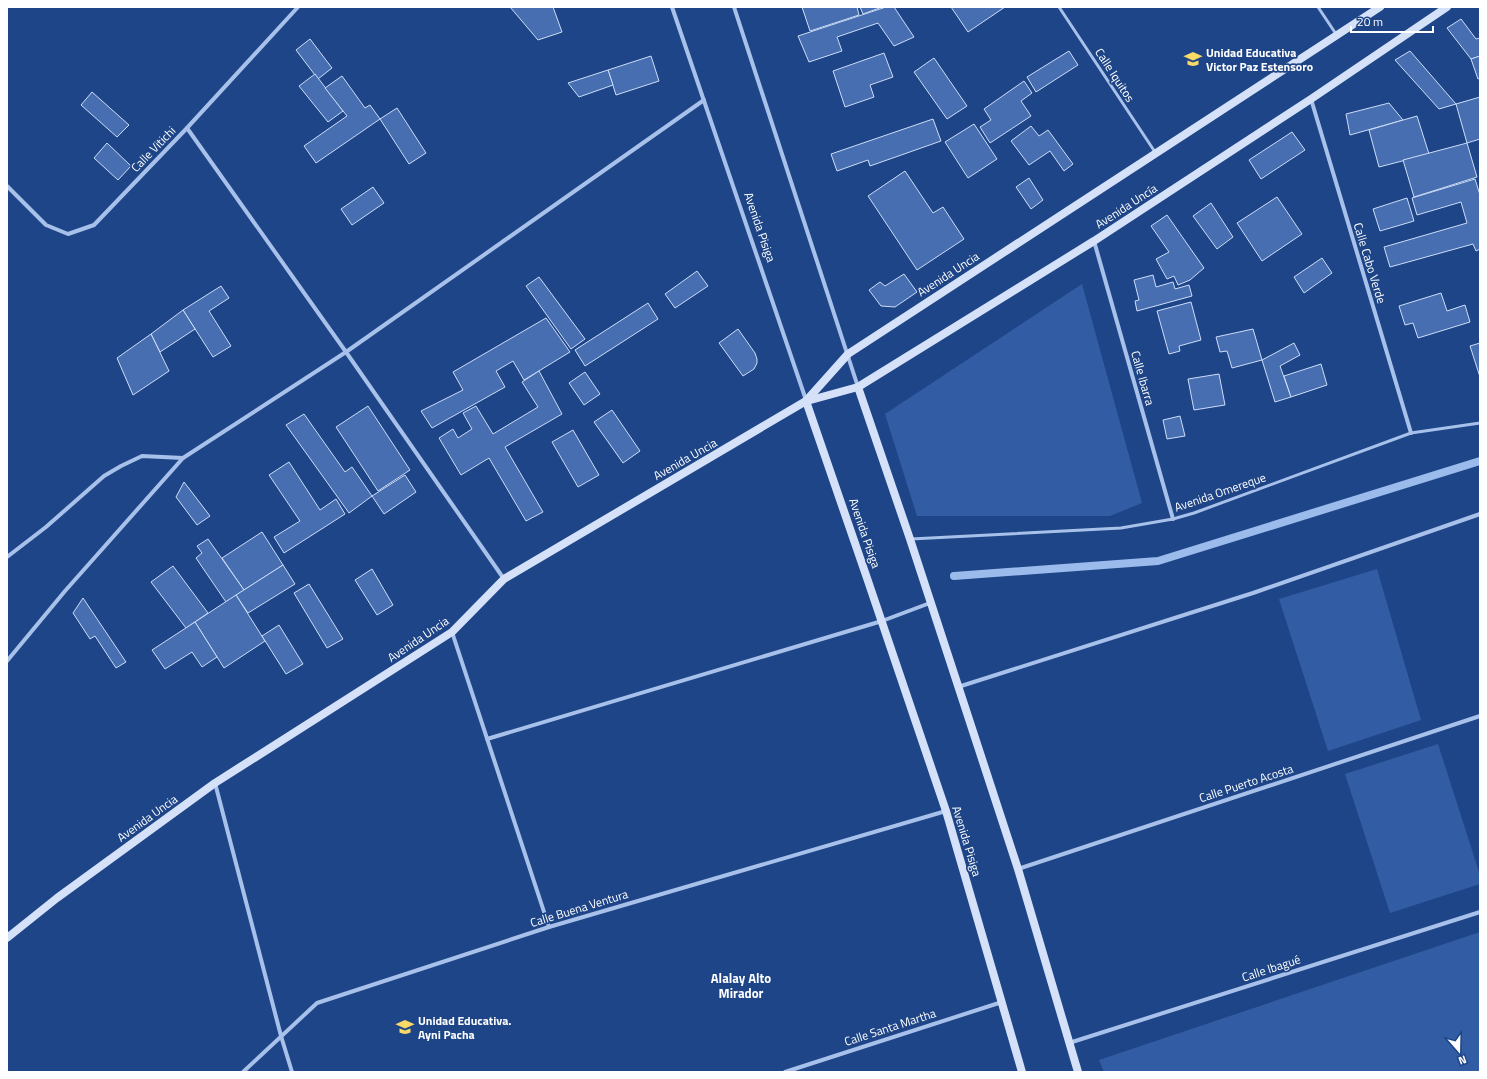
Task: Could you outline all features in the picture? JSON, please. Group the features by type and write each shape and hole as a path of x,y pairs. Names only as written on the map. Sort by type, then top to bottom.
{"street":[{"name":"Calle Vitichi","path":"7,186 46,225 68,234 94,225 187,128 298,7"},
{"name":"Avenida Pisiga","path":"672,7 946,811 1022,1072"},
{"path":"734,7 1018,869 1078,1072"},
{"name":"Avenida Uncia","path":"7,938 57,898 215,783 452,632 504,579 806,401 848,354 1380,7"},
{"name":"Avenida Uncía","path":"806,401 858,387 1094,241 1311,100 1446,7"},
{"path":"7,661 65,591 183,458 346,352 704,100"},
{"name":"Calle Cabo Verde","path":"1311,100 1411,432"},
{"path":"187,128 346,352 504,579"},
{"name":"Calle Ibarra","path":"1094,241 1173,519"},
{"path":"7,557 46,527 104,476 121,466 142,456 183,458"},
{"path":"958,687 1253,593 1480,514"},
{"path":"487,739 882,621 930,603"},
{"path":"452,632 549,928"},
{"name":"Calle Puerto Acosta","path":"1018,869 1480,716"},
{"path":"215,783 281,1036 292,1072"},
{"name":"Calle Buena Ventura","path":"243,1072 317,1003 549,928 946,811"},
{"name":"Calle Ibagué","path":"1069,1043 1480,912"},
{"name":"Calle Santa Martha","path":"785,1072 1002,1002"}],"lane":[{"name":"Calle Iquitos","path":"1059,7 1156,154"},
{"path":"1318,7 1337,35"},
{"name":"Avenida Omereque","path":"910,539 1121,528 1173,519 1228,501 1411,432 1480,423"}],"shaded area":[{"path":"1082,284 1142,503 1110,516 917,516 885,414"},
{"path":"1377,569 1421,720 1328,751 1279,599"},
{"path":"1438,744 1480,875 1480,884 1390,913 1345,774"},
{"path":"1480,932 1480,1072 1104,1072 1099,1060"}],"building":[{"path":"510,7 553,7 562,32 538,40"},
{"path":"802,7 857,7 859,15 810,31"},
{"path":"860,7 882,7 863,14"},
{"path":"886,7 894,7 914,37 894,46 878,23 837,37 842,51 809,62 798,36"},
{"path":"951,7 1005,7 968,32"},
{"path":"1461,19 1476,39 1480,38 1480,56 1471,59 1447,28"},
{"path":"310,39 332,68 318,79 296,50"},
{"path":"1069,51 1078,65 1036,92 1027,77"},
{"path":"1410,51 1456,104 1439,109 1395,60"},
{"path":"884,53 893,77 870,85 874,97 845,107 833,71"},
{"path":"651,56 659,81 616,95 608,70"},
{"path":"1480,56 1480,78 1478,79 1471,59"},
{"path":"934,58 967,106 947,119 914,72"},
{"path":"608,70 613,85 579,97 568,83"},
{"path":"315,74 343,111 328,122 299,86"},
{"path":"342,76 365,108 370,105 380,119 316,163 304,146 347,116 325,88"},
{"path":"1024,81 1032,93 1021,101 1031,116 990,143 980,127 991,120 984,109"},
{"path":"92,92 129,125 117,137 81,105"},
{"path":"1480,97 1480,139 1467,143 1456,104"},
{"path":"1389,103 1403,120 1350,135 1346,114"},
{"path":"397,108 426,153 409,164 380,119"},
{"path":"1417,116 1429,154 1379,167 1369,130"},
{"path":"933,119 941,141 870,166 868,160 837,171 831,154"},
{"path":"974,124 997,159 968,178 945,142"},
{"path":"1031,126 1039,136 1048,130 1073,164 1064,171 1050,151 1029,165 1011,141"},
{"path":"1292,132 1305,150 1261,179 1249,160"},
{"path":"107,143 131,166 118,180 94,158"},
{"path":"1467,143 1477,177 1414,197 1403,160"},
{"path":"905,171 933,213 943,207 964,239 917,270 868,196"},
{"path":"1029,178 1043,200 1031,209 1016,187"},
{"path":"1475,179 1480,195 1480,249 1476,251 1473,244 1390,267 1384,247 1467,223 1461,202 1417,215 1412,198"},
{"path":"373,187 384,203 352,225 341,209"},
{"path":"1277,197 1302,234 1262,261 1237,223"},
{"path":"1407,198 1414,221 1380,231 1373,209"},
{"path":"1211,203 1233,237 1217,249 1193,216"},
{"path":"1167,215 1204,268 1190,280 1178,285 1174,276 1167,279 1156,259 1169,252 1151,226"},
{"path":"1322,258 1332,273 1304,293 1294,277"},
{"path":"697,271 708,286 675,308 665,294"},
{"path":"904,274 917,292 895,307 881,306 869,290 880,282 885,286"},
{"path":"1153,275 1156,287 1173,282 1175,289 1189,285 1192,296 1137,311 1135,301 1139,300 1134,280"},
{"path":"539,277 585,339 571,349 526,286"},
{"path":"221,286 229,298 209,311 231,346 213,357 183,310"},
{"path":"1441,293 1447,311 1465,305 1470,322 1418,338 1413,323 1405,325 1399,306"},
{"path":"1191,302 1201,340 1179,346 1180,351 1169,354 1157,311"},
{"path":"648,303 658,319 585,366 575,350"},
{"path":"183,310 195,329 160,352 151,334"},
{"path":"546,318 570,352 524,380 513,361 496,371 505,387 432,428 421,411 463,390 453,372"},
{"path":"738,329 755,353 757,359 754,369 743,376 719,343"},
{"path":"1253,329 1262,360 1232,368 1227,351 1220,352 1216,337"},
{"path":"151,334 169,371 133,395 117,358"},
{"path":"1294,343 1300,355 1280,366 1291,397 1275,402 1262,360"},
{"path":"1480,343 1480,377 1470,346"},
{"path":"1321,364 1327,385 1291,397 1284,376"},
{"path":"539,371 562,414 505,447 543,512 526,521 489,458 461,475 439,438 453,429 458,438 472,429 463,413 476,406 493,434 538,407 522,382"},
{"path":"585,372 600,394 584,405 569,383"},
{"path":"1219,374 1225,405 1194,410 1188,379"},
{"path":"368,406 410,470 378,491 336,427"},
{"path":"612,410 640,451 623,463 594,422"},
{"path":"304,414 345,472 352,467 372,496 349,513 286,425"},
{"path":"1180,416 1185,436 1167,439 1163,420"},
{"path":"573,430 599,475 578,487 552,442"},
{"path":"289,462 320,510 336,499 345,514 284,553 274,537 300,521 269,475"},
{"path":"405,475 416,492 384,514 372,496"},
{"path":"184,482 210,516 197,525 176,497"},
{"path":"262,532 283,565 244,590 222,558"},
{"path":"208,539 244,590 226,602 196,558 202,553 197,546"},
{"path":"283,565 295,584 248,613 236,595"},
{"path":"173,566 208,613 186,628 151,582"},
{"path":"372,569 393,605 377,615 355,580"},
{"path":"309,584 343,639 327,648 294,593"},
{"path":"236,595 265,641 224,668 195,622"},
{"path":"83,598 126,662 116,668 95,636 90,639 73,613"},
{"path":"195,622 217,657 202,667 192,652 165,669 152,650"},
{"path":"279,625 303,664 286,674 262,636"}],"waterway":[{"path":"954,576 1158,561 1480,461"}],"place":[{"name":"Unidad Educativa Victor Paz Estensoro","path":"1193,59"},
{"name":"Unidad Educativa. Ayni Pacha","path":"405,1027"}],"district":[{"name":"Alalay Alto Mirador","path":"741,986"}]}
